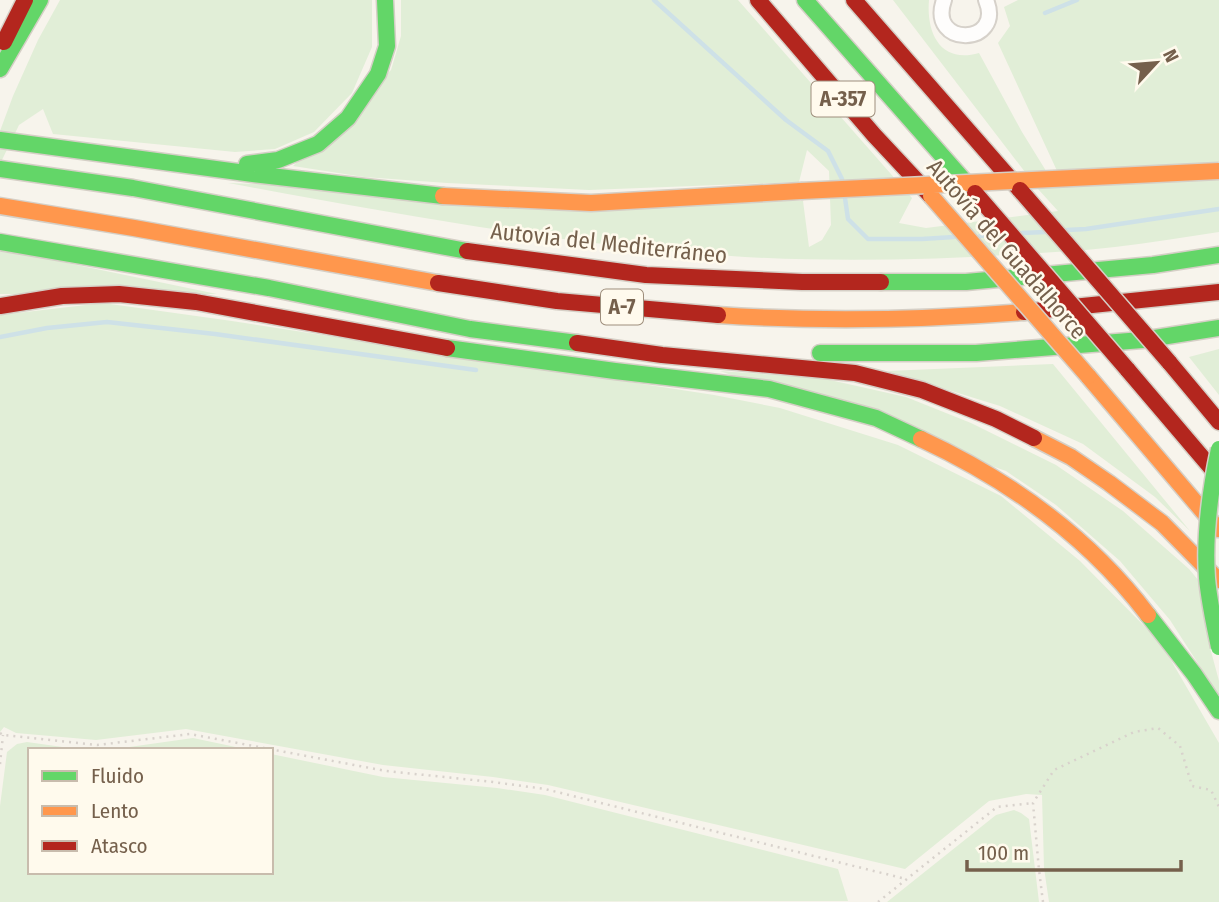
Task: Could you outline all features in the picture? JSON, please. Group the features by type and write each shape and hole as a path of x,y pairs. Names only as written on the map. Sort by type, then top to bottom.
{"main road":[{"path":"0,51 24,0"},
{"path":"0,69 40,0"},
{"path":"385,0 387,47"},
{"path":"90,152 246,164 278,160 318,144 348,118 378,74 395,16 394,0"},
{"name":"Autovía del Guadalhorce","path":"758,0 1088,376 1219,530"},
{"name":"Autovía del Guadalhorce","path":"806,0 1219,477"},
{"path":"854,0 1219,422"},
{"path":"894,22 928,66 962,124"},
{"path":"0,140 436,196 591,203 1219,171"},
{"name":"Autovía del Mediterráneo","path":"0,169 133,188 455,249 646,275 802,282 966,282 1153,265 1219,255"},
{"name":"A-7","path":"0,206 537,298 705,316 855,320 993,315 1095,307 1219,292"},
{"path":"0,242 269,288 470,329 662,355 855,373 922,390 996,419 1071,457 1161,523 1219,582"},
{"path":"0,306 62,296 108,295 196,302 438,346 769,389 876,418 949,452 1006,485 1056,520 1096,555 1134,596 1187,664 1219,711"},
{"path":"595,345 649,344 848,354 976,353 1142,340 1219,328"},
{"path":"1219,449 1207,544 1207,576 1219,647"}],"street":[{"path":"944,0 941,8 944,24 957,35 964,36 980,32 986,25 990,10 986,0"}],"path":[{"path":"1043,902 1033,803 1054,771 1134,732 1158,728 1180,746 1192,786 1211,790 1219,807"},
{"path":"0,764 2,734 97,745 190,734 264,748"},
{"path":"273,750 386,771 545,789 906,879"},
{"path":"878,902 997,807 1033,803"}],"green space":[{"path":"60,0 372,0 372,47 352,93 314,132 275,149 235,152 53,134 43,109 19,125 0,164 0,131 38,40"},
{"path":"401,0 738,0 912,198 899,223 926,228 1058,211 1038,189 893,0 929,0 930,24 939,43 955,54 979,53 1056,187 1064,186 998,43 1010,26 1004,7 1018,0 1219,0 1219,232 1103,248 986,256 779,259 680,252 550,237 421,218 228,183 803,201 809,247 822,240 831,225 829,171 807,150 799,182 589,190 364,177 293,166 391,70 401,36"},
{"path":"0,252 19,253 217,294 0,294"},
{"path":"103,303 714,395 780,408 898,445 1001,496 1080,561 1161,643 1219,743 1219,902 1049,902 1044,868 1042,795 1026,794 989,801 905,869 548,785 383,765 186,729 96,740 16,733 4,727 0,732 0,315"},
{"path":"1219,349 1219,395 1189,357"},
{"path":"1053,364 1190,531 1155,497 1083,444 1000,406 887,371"},
{"path":"720,371 821,378 906,397 971,423 1056,465 1123,511 1189,569 1219,605 1208,640 1219,681 1219,696 1170,620 1120,561 1056,505 1006,471"},
{"path":"193,738 240,748 122,748"},
{"path":"27,742 70,748 28,748 28,874 273,874 273,754 383,777 545,795 838,869 848,901 0,902 0,806 7,752 17,744"},
{"path":"1014,810 1029,819 1039,902 887,902 996,815"}],"waterway":[{"path":"654,0 786,120 828,151 842,179"},
{"path":"1045,13 1077,0"},
{"path":"845,198 848,219 868,239 954,237"},
{"path":"1067,230 1219,209"},
{"path":"1022,233 1045,232"},
{"path":"980,236 999,234"},
{"path":"0,337 47,328 107,322 476,370"}],"traffic: fast":[{"path":"0,69 40,0"},
{"path":"247,164 278,160 318,144 348,118 378,74 387,46 385,0"},
{"path":"805,0 975,193"},
{"path":"0,140 443,196"},
{"path":"0,169 133,188 467,251"},
{"path":"0,242 269,288 470,329 577,343"},
{"path":"881,282 966,282 1153,265 1219,255"},
{"path":"820,353 976,353 1142,340 1219,328"},
{"path":"447,348 769,389 876,418 921,439"},
{"path":"1219,449 1208,513 1206,546 1209,595 1219,647"},
{"path":"1148,615 1219,711"}],"traffic: slow":[{"path":"801,191 1219,171"},
{"path":"443,196 591,203 801,191"},
{"path":"931,196 1088,376"},
{"path":"0,206 438,283"},
{"path":"718,315 871,319 1024,312"},
{"path":"1088,376 1218,529"},
{"path":"1034,438 1071,457 1162,523 1218,580"},
{"path":"921,439 985,473 1045,513 1100,560 1148,615"}],"traffic: jam":[{"path":"4,42 25,0"},
{"path":"758,0 874,135 931,196"},
{"path":"854,0 1020,190"},
{"path":"1020,190 1169,362"},
{"path":"975,193 1127,369"},
{"path":"467,251 646,275 802,282 881,282"},
{"path":"438,283 557,301 718,315"},
{"path":"1024,312 1219,292"},
{"path":"0,306 62,296 119,294 196,302 447,348"},
{"path":"577,343 662,355 855,373 922,390 996,419 1034,438"},
{"path":"1169,362 1219,422"},
{"path":"1127,369 1219,477"}]}
